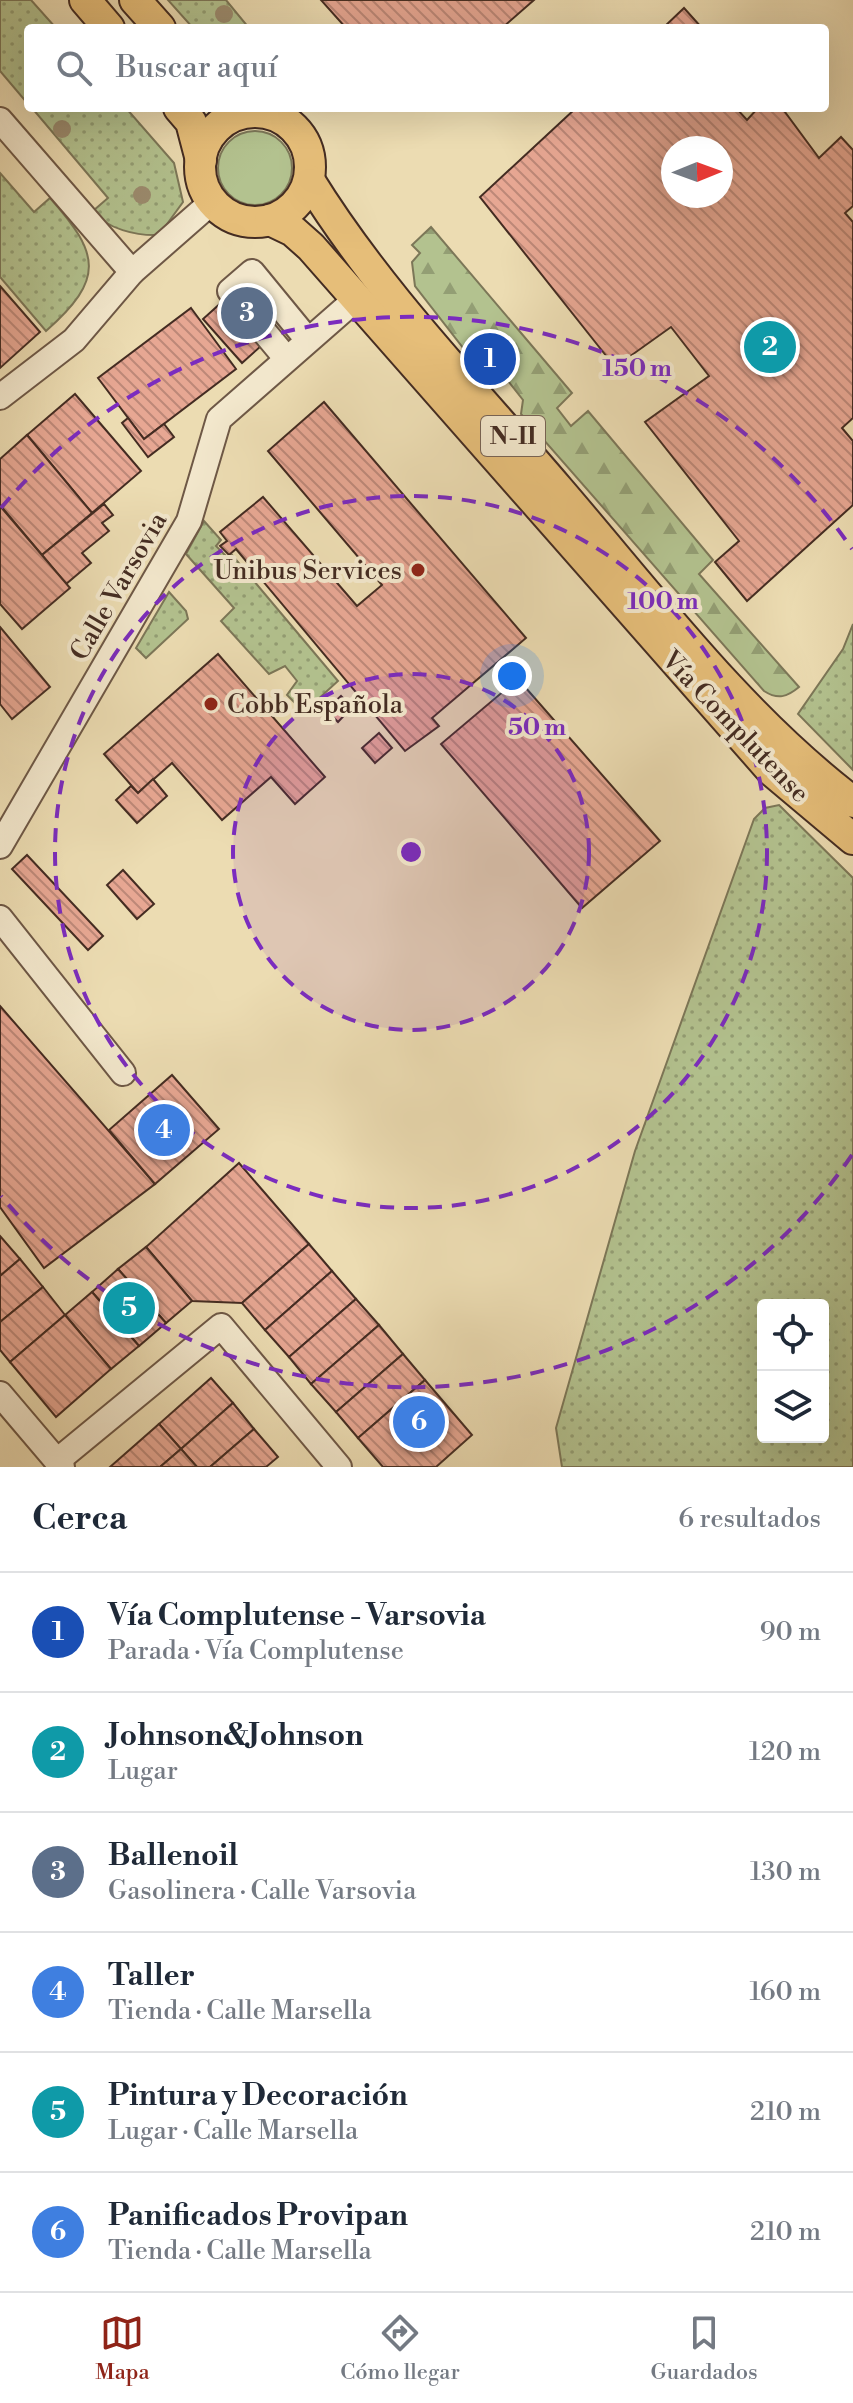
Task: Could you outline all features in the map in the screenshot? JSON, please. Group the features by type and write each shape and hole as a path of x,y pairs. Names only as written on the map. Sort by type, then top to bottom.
{"main road":[{"path":"85,0 106,24"},
{"path":"135,0 156,24"},
{"path":"182,112 191,122 201,160 201,178 213,201"},
{"name":"N-II","path":"201,160 214,130 237,112"},
{"name":"N-II","path":"265,112 295,128 305,143 310,161 309,180"},
{"path":"270,220 295,205 309,180"},
{"name":"Vía Complutense","path":"309,180 338,227 413,319 728,685 853,802"},
{"name":"N-II","path":"213,201 235,218 252,222 270,220"},
{"name":"Vía Complutense","path":"270,220 293,231 311,247 772,771 853,839"}],"street":[{"path":"0,120 132,272"},
{"path":"0,397 74,340 132,272 213,201"},
{"path":"286,358 230,291 241,281 252,272 307,339"},
{"name":"Calle Varsovia","path":"0,846 189,521 219,419 356,299"},
{"path":"0,918 123,1073"},
{"path":"0,1394 59,1464 221,1326 339,1467"}],"green space":[{"path":"0,0 31,0 52,24 24,24 24,99 0,71"},
{"path":"168,0 226,0 246,24 189,24"},
{"path":"35,112 129,112 174,163 183,202 159,235 123,230 99,217 93,211 108,198"},
{"path":"248,131 262,131 276,137 286,147 292,168 286,189 276,199 262,205 248,205 234,199 224,189 218,175 218,161 224,147 234,137"},
{"path":"0,173 34,212 50,198 79,235 86,251 89,266 79,296 46,331 0,277"},
{"path":"431,227 572,393 557,408 571,426 588,411 713,560 699,574 799,687 782,696 764,691 521,414 523,400 486,353 464,349 415,286 412,262 420,253 412,245"},
{"path":"204,521 221,540 216,546 227,557 232,555 338,681 304,712 287,695 297,681 285,666 269,674 221,621 234,608 186,554"},
{"path":"169,592 186,611 188,619 146,658 136,648"},
{"path":"853,624 853,770 798,714 843,649"},
{"path":"779,805 853,878 853,1467 562,1467 556,1428 635,1151 754,819 765,808"}],"building":[{"path":"321,0 534,0 507,24 342,24"},
{"path":"684,8 698,24 667,24"},
{"path":"572,112 740,112 747,120 754,112 785,112 819,158 841,137 853,150 853,206 845,213 853,222 853,418 842,428 853,441 853,505 747,601 715,562 739,541 645,422 709,376 671,327 615,367 480,197"},
{"path":"0,286 40,332 0,368"},
{"path":"222,302 261,346 242,363 203,319"},
{"path":"191,308 236,369 144,439 98,378"},
{"path":"75,394 141,471 92,513 27,435"},
{"name":"Unibus Services","path":"324,402 526,638 432,718 439,726 405,751 236,549 229,555 220,546 227,541 220,532 263,497 357,606 382,585 268,451"},
{"path":"128,418 144,439 164,424 174,437 148,457 122,423"},
{"path":"27,435 92,513 42,555 0,505 0,459"},
{"path":"104,504 113,515 102,523 109,531 82,553 91,563 66,584 42,555"},
{"path":"0,506 70,588 22,629 0,604"},
{"path":"0,627 50,687 12,719 0,704"},
{"name":"Cobb Española","path":"218,654 325,777 295,804 271,777 222,820 172,763 138,793 104,754"},
{"path":"518,679 660,841 582,908 441,744"},
{"path":"341,696 352,707 338,722 326,710"},
{"path":"379,733 392,748 375,763 362,748"},
{"path":"153,779 167,796 137,823 116,800 131,786 138,793"},
{"path":"27,855 103,936 88,950 12,869"},
{"path":"123,870 154,904 137,919 107,885"},
{"path":"0,1006 155,1184 44,1268 0,1207"},
{"path":"172,1075 219,1129 155,1184 109,1130"},
{"path":"239,1163 309,1244 242,1303 192,1301 146,1247"},
{"path":"0,1236 20,1259 0,1276"},
{"path":"309,1244 332,1271 265,1330 242,1303"},
{"path":"146,1247 192,1301 166,1323 118,1269"},
{"path":"20,1259 43,1287 0,1322 0,1276"},
{"path":"118,1269 166,1323 139,1346 92,1292"},
{"path":"332,1271 356,1299 289,1357 265,1330"},
{"path":"43,1287 65,1315 10,1362 0,1350 0,1322"},
{"path":"92,1292 139,1346 111,1369 65,1315"},
{"path":"356,1299 379,1325 311,1384 289,1357"},
{"path":"65,1315 111,1369 56,1417 10,1362"},
{"path":"379,1325 403,1354 336,1412 311,1384"},
{"path":"403,1354 425,1380 358,1438 336,1412"},
{"path":"211,1378 233,1403 181,1449 159,1424"},
{"path":"425,1380 472,1435 436,1467 383,1467 358,1438"},
{"path":"233,1403 254,1429 210,1467 197,1467 181,1449"},
{"path":"159,1424 181,1449 160,1467 110,1467"},
{"path":"254,1429 278,1457 266,1467 210,1467"},
{"path":"181,1449 197,1467 160,1467"}],"place":[{"name":"Ballenoil","path":"247,313"},
{"name":"Johnson&Johnson","path":"770,347"},
{"name":"Vía Complutense - Varsovia","path":"490,359"},
{"name":"Unibus Services","path":"418,570"},
{"name":"Cobb Española","path":"211,704"},
{"name":"Taller","path":"164,1130"},
{"name":"Pintura y Decoración","path":"129,1308"},
{"name":"Panificados Provipan","path":"419,1422"}]}
